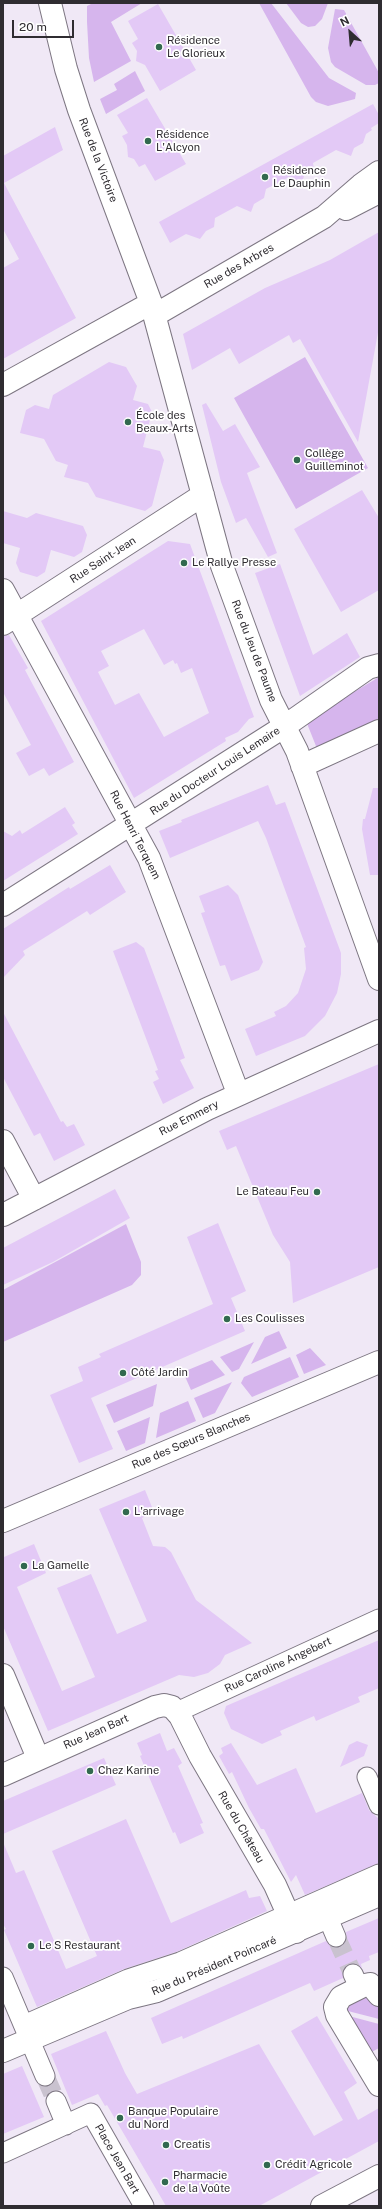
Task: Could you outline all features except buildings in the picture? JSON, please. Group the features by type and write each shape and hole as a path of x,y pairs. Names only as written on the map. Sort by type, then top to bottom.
{"street":[{"name":"Rue de la Victoire","path":"50,3 66,69 79,110 153,309"},
{"name":"Rue des Arbres","path":"324,217 361,185 379,172"},
{"name":"Rue des Arbres","path":"3,385 153,309 324,217 356,204 379,192"},
{"name":"Rue du Jeu de Paume","path":"153,309 222,566 271,700 285,726 302,766 379,979"},
{"name":"Rue Saint-Jean","path":"10,619 203,496"},
{"name":"Rue Henri Terquem","path":"3,590 10,619 131,825 162,888 238,1093"},
{"name":"Rue du Docteur Louis Lemaire","path":"3,905 285,726 368,668 379,665"},
{"path":"302,766 379,731"},
{"name":"Rue Emmery","path":"3,1215 238,1093 379,1031"},
{"path":"3,1141 34,1199"},
{"name":"Rue des Sœurs Blanches","path":"3,1521 379,1362"},
{"name":"Rue Caroline Angebert","path":"181,1718 379,1619"},
{"path":"3,1675 38,1758"},
{"name":"Rue Jean Bart","path":"3,1775 38,1758 160,1705 169,1705 181,1718"},
{"name":"Rue du Château","path":"181,1718 200,1756 275,1885 292,1923"},
{"path":"367,1777 379,1805"},
{"path":"328,1918 379,1874"},
{"name":"Rue du Président Poincaré","path":"3,2051 27,2032 128,1998 157,1991 292,1923 328,1918 379,1895"},
{"path":"3,1977 45,2076"},
{"path":"364,1986 338,1999 336,2013 379,2085"},
{"path":"56,2101 66,2125"},
{"name":"Place Jean Bart","path":"3,2153 91,2113 144,2206"},
{"path":"322,2206 379,2176"},
{"path":"352,2206 379,2191"}],"shaded area":[{"path":"93,3 142,3 111,22 131,61 94,82 89,58 87,22 87,6"},
{"path":"259,3 271,3 329,78 356,93 355,99 328,106 316,102 311,97"},
{"path":"286,3 328,3 322,19 315,26 308,27 301,23"},
{"path":"335,9 344,10 379,73 379,83 375,85 366,85 335,67 331,62 328,48"},
{"path":"135,71 145,91 106,114 100,99 117,90 114,84"},
{"path":"305,357 368,468 296,509 234,398"},
{"path":"379,677 379,724 318,751 306,721"},
{"path":"126,1224 141,1262 141,1275 132,1285 3,1342 3,1290"},
{"path":"279,1331 287,1348 251,1364 265,1337"},
{"path":"254,1342 239,1369 232,1372 220,1357"},
{"path":"310,1348 326,1365 304,1374 296,1355"},
{"path":"290,1357 299,1377 252,1397 241,1383 244,1377"},
{"path":"212,1360 225,1375 191,1390 183,1372"},
{"path":"232,1382 215,1413 203,1418 194,1398"},
{"path":"157,1384 153,1406 114,1423 106,1405"},
{"path":"188,1401 196,1421 156,1438 160,1413"},
{"path":"150,1417 145,1443 126,1451 117,1431"},
{"path":"359,1994 374,1997 379,2009 379,2019 344,2010"},
{"path":"345,2015 379,2024 379,2048 368,2054"}],"tunnel":[{"path":"336,1937 353,1974"},
{"path":"45,2076 56,2101"}],"place":[{"name":"Résidence Le Glorieux","path":"159,47"},
{"name":"Résidence L'Alcyon","path":"148,141"},
{"name":"Résidence Le Dauphin","path":"265,177"},
{"name":"École des Beaux-Arts","path":"128,422"},
{"name":"Collège Guilleminot","path":"297,460"},
{"name":"Le Rallye Presse","path":"184,563"},
{"name":"Le Bateau Feu","path":"317,1192"},
{"name":"Les Coulisses","path":"227,1319"},
{"name":"Côté Jardin","path":"123,1373"},
{"name":"L'arrivage","path":"126,1512"},
{"name":"La Gamelle","path":"24,1566"},
{"name":"Chez Karine","path":"90,1771"},
{"name":"Le S Restaurant","path":"31,1946"},
{"name":"Banque Populaire du Nord","path":"120,2118"},
{"name":"Creatis","path":"166,2145"},
{"name":"Crédit Agricole","path":"267,2165"},
{"name":"Pharmacie de la Voûte","path":"165,2182"}]}
